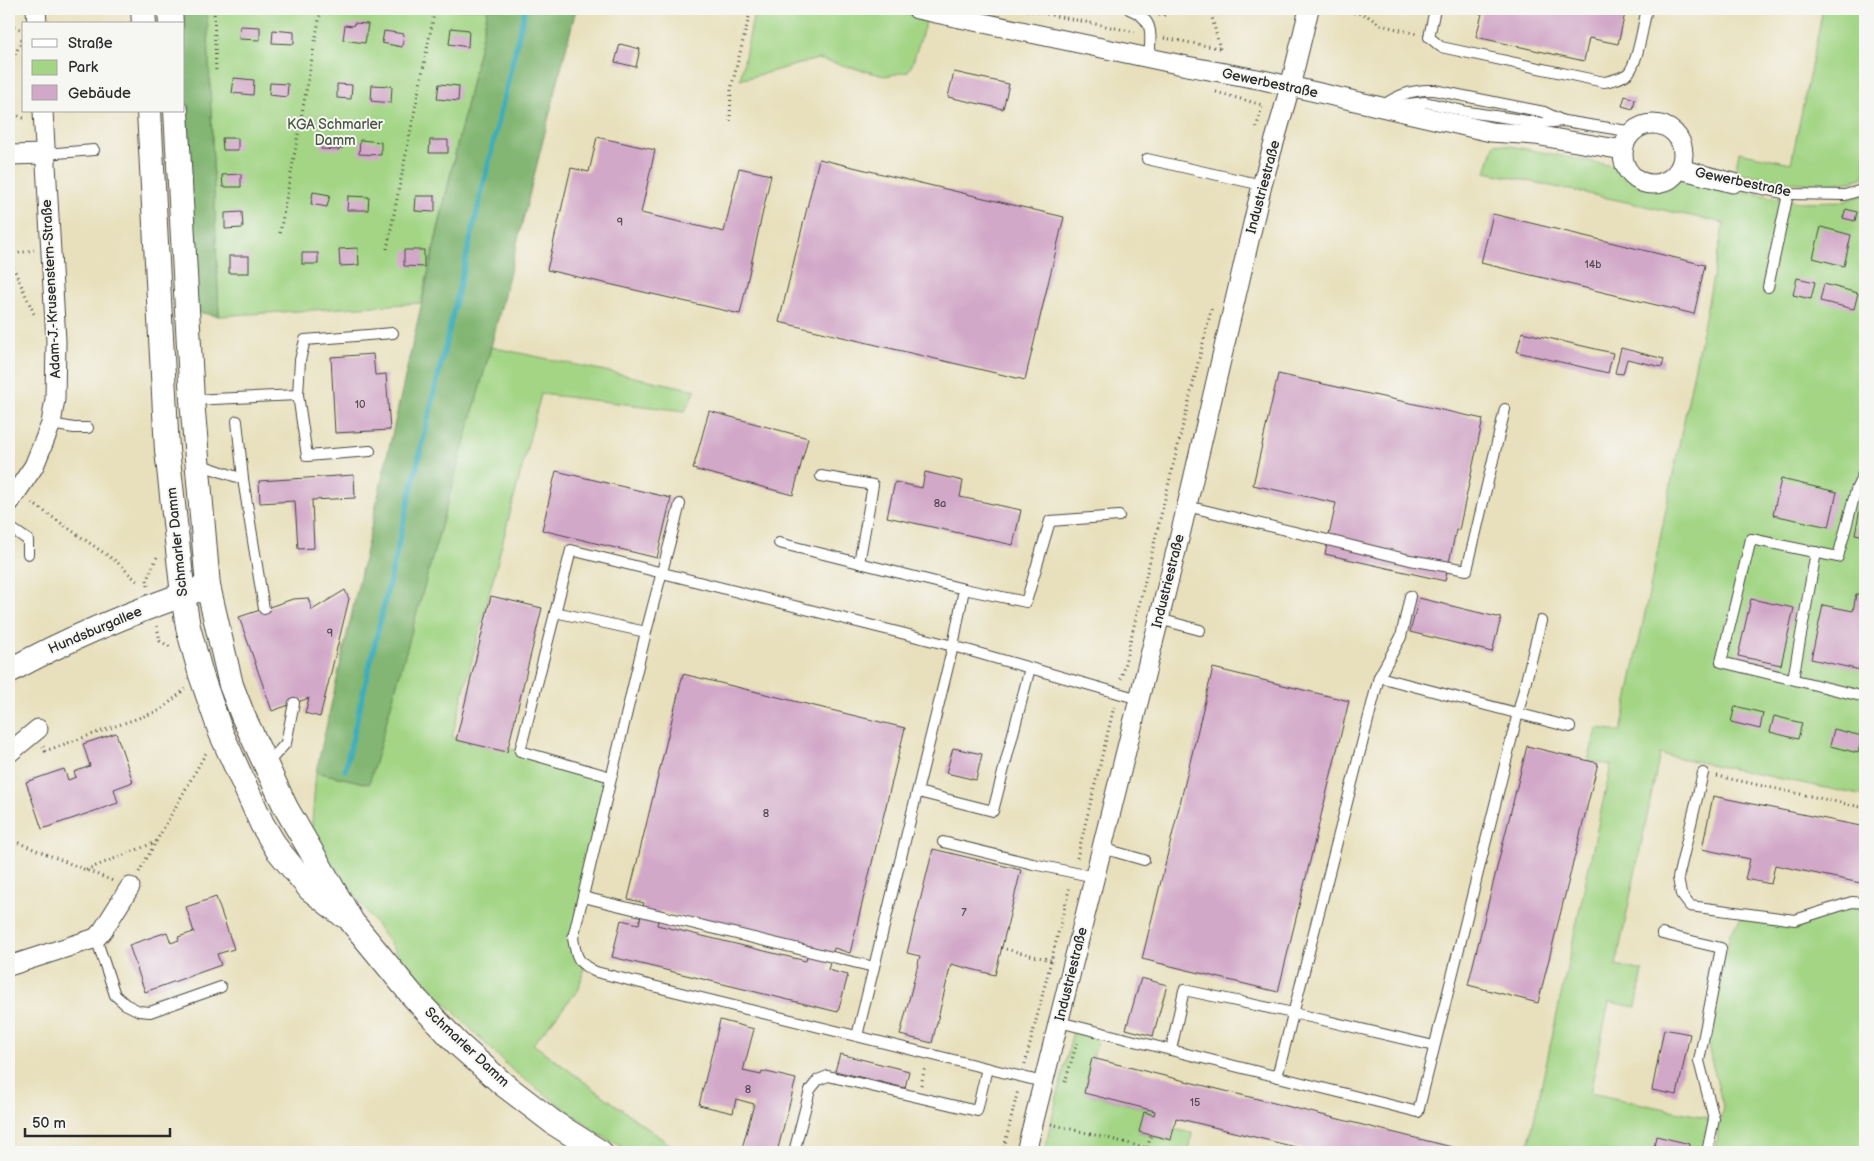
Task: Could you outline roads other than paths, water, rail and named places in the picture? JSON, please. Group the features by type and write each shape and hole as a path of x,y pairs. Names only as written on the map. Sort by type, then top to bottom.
{"street":[{"path":"36,9 37,22"},
{"path":"143,9 144,22"},
{"path":"170,9 171,22"},
{"name":"Gewerbestraße","path":"917,9 942,11 1490,132 1535,135 1624,150 1625,166 1637,180 1646,184 1656,184 1665,182 1673,177 1680,169 1683,152 1681,143 1676,135 1660,125 1651,124 1642,126 1634,132"},
{"name":"Industriestraße","path":"1026,1152 1159,619 1262,185 1290,87 1309,9"},
{"name":"Adam-J.-Krusenstern-Straße","path":"13,497 34,466 51,424 56,380 56,341 43,112"},
{"name":"Schmarler Damm","path":"148,112 167,450 182,594 188,627 201,675 221,733 250,798 277,849 310,889 352,922"},
{"name":"Schmarler Damm","path":"176,112 192,400 208,586 231,685 265,765 286,808 352,922 412,995 458,1044 503,1084 554,1123 600,1152"},
{"path":"1624,150 1628,138 1634,132"},
{"path":"9,155 45,154"},
{"name":"Gewerbestraße","path":"1680,169 1733,183"},
{"name":"Hundsburgallee","path":"9,671 100,626 182,594 208,586"},
{"path":"9,753 38,729"},
{"path":"9,966 96,938 130,887"}],"lane":[{"path":"1129,9 1141,14 1148,23 1151,36 1150,58"},
{"path":"1435,9 1429,37 1440,47 1604,82 1618,79 1629,73 1635,60 1647,9"},
{"path":"1380,107 1392,98 1421,90 1434,90 1544,112 1564,121"},
{"path":"1380,107 1425,102 1468,112 1542,123 1564,121 1634,132"},
{"path":"45,154 94,150"},
{"path":"1147,159 1262,185"},
{"name":"Gewerbestraße","path":"1733,183 1788,194 1845,195 1865,189"},
{"path":"1768,287 1788,194"},
{"path":"370,451 307,456 298,395 300,360 305,340 393,333"},
{"path":"192,400 298,395"},
{"path":"1195,508 1410,560 1467,570 1505,409"},
{"path":"237,421 264,609"},
{"path":"51,424 74,428 88,428"},
{"path":"197,463 244,479"},
{"path":"1865,470 1856,490 1838,557 1751,539 1721,662 1865,697"},
{"path":"821,476 873,485 859,563"},
{"path":"680,504 646,632 573,938 575,954 584,967 596,972 1043,1082"},
{"path":"779,543 964,589 1026,602 1050,521 1119,516"},
{"path":"9,526 28,540 28,554"},
{"path":"611,777 520,751 570,550 953,646 1139,699"},
{"path":"1793,679 1816,552"},
{"path":"857,1036 953,646 964,589"},
{"path":"1277,1077 1379,678 1401,637 1410,596"},
{"path":"555,612 646,632"},
{"path":"1159,619 1200,630"},
{"path":"1059,1022 1418,1112 1541,621"},
{"path":"918,792 993,811 1030,668"},
{"path":"1379,678 1570,727"},
{"path":"265,765 286,743 294,703"},
{"path":"1703,773 1678,878 1681,894 1690,906 1795,920 1852,902 1865,903"},
{"path":"943,842 1095,877"},
{"path":"1102,848 1144,860"},
{"path":"583,896 874,967"},
{"path":"1662,934 1721,948 1699,1061 1714,1119 1707,1152"},
{"path":"96,938 115,995 125,1004 139,1011 150,1012 221,987"},
{"path":"1171,1050 1184,990 1294,1013 1434,1046"},
{"path":"794,1152 810,1090 818,1080 828,1076 977,1111 988,1068"}],"waterway":[{"path":"345,770 525,9"}],"park label":[{"name":"KGA Schmarler Damm","path":"335,132"}]}
